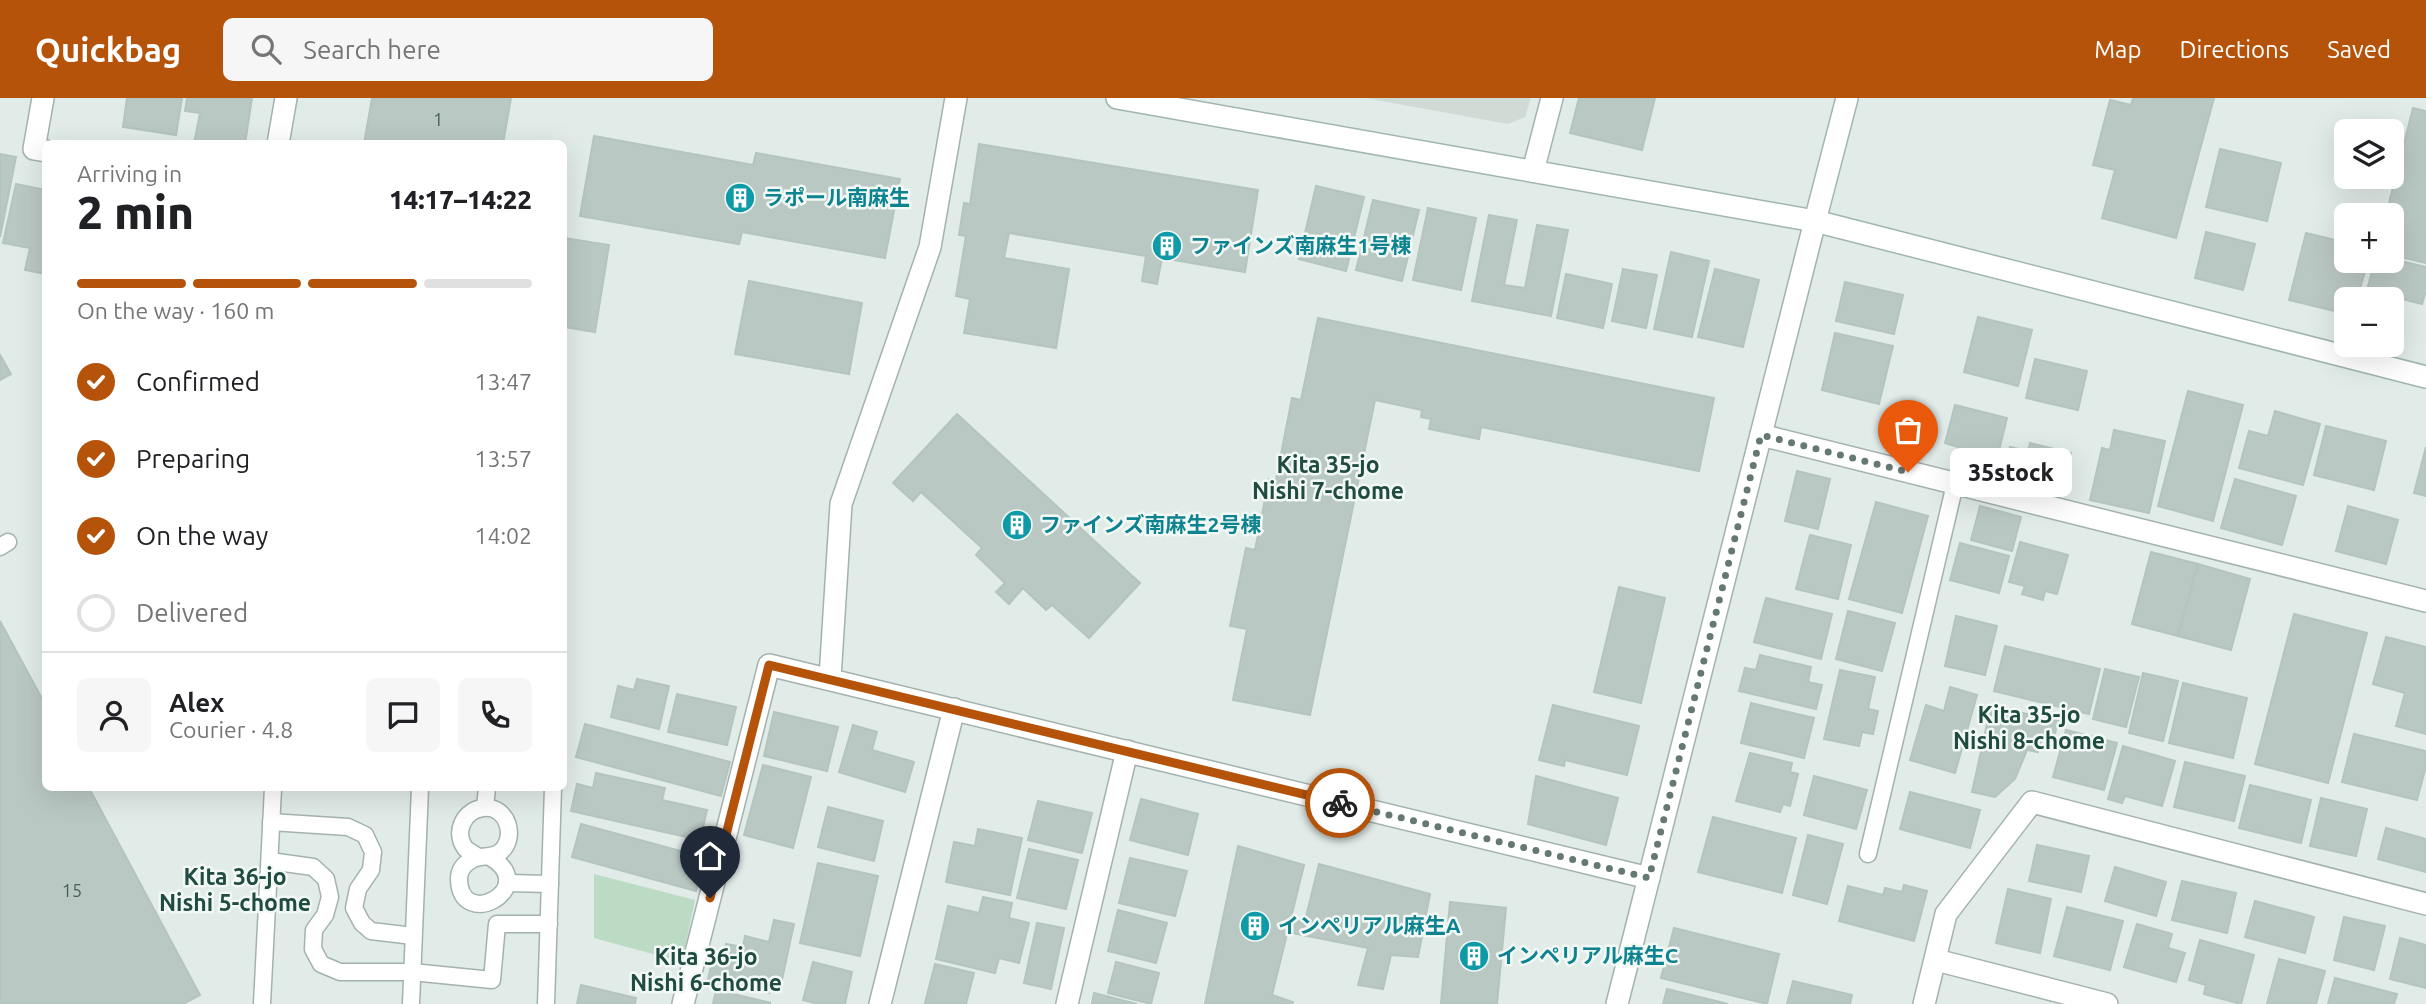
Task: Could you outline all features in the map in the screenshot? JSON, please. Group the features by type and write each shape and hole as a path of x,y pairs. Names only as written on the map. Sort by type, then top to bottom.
{"street":[{"path":"42,150 34,149 43,98"},
{"path":"279,140 286,98"},
{"path":"830,678 841,504 930,247 956,98"},
{"path":"1117,98 1815,222 2426,377"},
{"path":"1534,171 1552,98"},
{"path":"1617,1004 1847,98"},
{"path":"1761,435 2426,601"},
{"path":"683,1004 769,665 1649,878"},
{"path":"880,1004 954,709"},
{"path":"1067,1004 1127,751"},
{"path":"1924,1004 1946,914 2032,802 2426,904"},
{"path":"1936,960 2107,1004"}],"lane":[{"path":"1868,854 1955,484"},
{"path":"262,1004 273,791"},
{"path":"411,1004 420,791"},
{"path":"485,807 487,791"},
{"path":"547,1004 553,791"},
{"path":"484,857 466,862 459,874 459,887 466,898 478,904 491,903 502,895 507,883 505,872 499,863 484,857 466,849 460,836 462,822 472,811 485,807 497,810 506,818 510,830 508,842 501,852 484,857"},
{"path":"271,822 348,827 365,835 373,852 371,870 358,889 354,908 362,923 371,931 414,936"},
{"path":"270,861 313,867 326,879 330,897 325,915 314,930 313,949 321,964 340,972 412,972 492,980 497,924 549,924"},
{"path":"507,883 550,884"}],"shaded area":[{"path":"1365,98 1531,98 1525,117 1508,124"}],"green space":[{"path":"594,874 695,900 682,962 594,938"}],"building":[{"path":"127,98 182,98 176,135 123,127"},
{"path":"187,98 252,98 246,140 195,140 200,113 185,111"},
{"path":"372,98 511,98 504,140 365,140"},
{"path":"1579,98 1655,98 1642,150 1570,133"},
{"path":"2133,98 2214,98 2176,238 2102,218 2115,170 2093,165 2110,100 2131,105"},
{"path":"2413,108 2426,111 2426,263 2404,258 2404,203 2389,203 2393,189 2404,189 2404,144"},
{"name":"ラポール南麻生","path":"594,136 753,165 756,153 900,179 885,258 742,232 739,244 580,216"},
{"name":"ファインズ南麻生1号棟","path":"979,144 1258,190 1245,272 1162,258 1157,284 1142,281 1146,256 1009,233 1004,258 1069,269 1056,348 964,333 970,299 956,296 966,236 959,235 964,203 970,204"},
{"path":"2220,149 2281,163 2267,221 2206,207"},
{"path":"0,154 16,157 0,237"},
{"path":"16,184 42,189 42,273 25,270 30,248 3,243"},
{"path":"1316,186 1364,197 1346,271 1299,259"},
{"path":"1373,200 1419,210 1402,281 1356,270"},
{"path":"1428,208 1476,218 1461,290 1413,280"},
{"path":"1489,215 1517,220 1504,285 1525,288 1537,225 1568,230 1551,316 1472,301"},
{"path":"2206,232 2255,244 2243,290 2195,278"},
{"path":"2306,233 2334,240 2334,273 2365,273 2360,287 2334,287 2334,311 2289,300"},
{"path":"567,238 609,245 595,332 567,327"},
{"path":"1671,252 1709,261 1692,337 1654,329"},
{"path":"2404,262 2426,267 2426,290 2422,304 2404,299 2404,287 2368,287 2372,273 2404,273"},
{"path":"1623,269 1657,275 1646,328 1612,321"},
{"path":"1715,269 1759,280 1743,347 1698,337"},
{"path":"1566,274 1612,284 1603,328 1557,318"},
{"path":"749,281 862,303 849,374 735,354"},
{"path":"1845,282 1903,295 1894,334 1836,321"},
{"path":"1978,317 2032,330 2018,386 1964,372"},
{"path":"1318,318 1714,398 1699,471 1481,427 1479,439 1429,429 1431,419 1421,417 1422,410 1375,400 1310,715 1233,700 1247,629 1230,626 1246,548 1255,550 1269,479 1276,480 1292,398 1301,400"},
{"path":"1835,333 1893,346 1879,404 1822,390"},
{"path":"0,355 11,374 0,380"},
{"path":"2035,359 2087,371 2078,410 2026,398"},
{"path":"2188,391 2243,405 2213,521 2158,506"},
{"path":"1955,405 2007,418 1995,467 1956,458 1958,447 1945,443"},
{"path":"2275,411 2320,424 2303,485 2239,468 2249,431 2268,436"},
{"name":"ファインズ南麻生2号棟","path":"957,414 1140,583 1089,638 1052,605 1046,610 1023,588 1009,604 996,592 1005,583 976,555 982,548 921,492 913,501 893,483"},
{"path":"2326,426 2386,441 2374,490 2314,475"},
{"path":"2114,430 2165,441 2149,513 2090,500 2102,448 2110,450"},
{"path":"2030,443 2071,453 2061,492 2003,478 2010,447 2028,451"},
{"path":"2426,447 2426,496 2414,493"},
{"path":"1797,471 1830,479 1818,529 1785,521"},
{"path":"2235,479 2296,496 2282,545 2221,528"},
{"path":"1876,502 1928,516 1902,613 1849,599"},
{"path":"1980,506 2021,517 2012,551 1971,540"},
{"path":"2348,506 2398,520 2386,564 2336,551"},
{"path":"1810,535 1851,545 1838,599 1796,589"},
{"path":"2020,542 2068,555 2057,594 2045,591 2043,600 2022,594 2025,586 2009,582"},
{"path":"1960,543 2009,556 1999,593 1950,580"},
{"path":"2151,552 2198,564 2178,636 2132,624"},
{"path":"2198,564 2250,579 2231,650 2178,636"},
{"path":"1619,587 1665,598 1641,703 1594,692"},
{"path":"1766,598 1832,614 1821,659 1754,642"},
{"path":"1848,611 1895,623 1882,671 1836,659"},
{"path":"2294,614 2367,633 2328,783 2255,764"},
{"path":"1956,616 1997,626 1985,675 1945,666"},
{"path":"0,621 42,699 42,791 91,791 200,995 183,1004 0,1004"},
{"path":"2386,637 2426,647 2426,734 2396,726 2405,693 2373,684"},
{"path":"2005,646 2100,669 2089,714 1994,691"},
{"path":"1760,655 1811,667 1808,682 1822,685 1816,709 1739,691 1745,668 1756,670"},
{"path":"2105,669 2139,677 2126,727 2093,719"},
{"path":"1840,670 1875,677 1868,709 1878,711 1873,734 1862,732 1859,746 1824,739"},
{"path":"2143,673 2178,681 2163,741 2129,733"},
{"path":"637,679 669,686 659,729 611,717 618,686 634,690"},
{"path":"2183,683 2247,698 2233,758 2169,743"},
{"path":"1950,687 1977,695 1955,773 1910,760 1926,705 1944,711"},
{"path":"677,694 736,707 727,745 668,732"},
{"path":"1751,703 1814,718 1804,758 1741,743"},
{"path":"1553,705 1639,726 1627,775 1565,760 1564,766 1539,760"},
{"path":"1991,706 2058,721 2054,738 2042,736 2038,752 2027,750 2015,779 1995,797 1972,792"},
{"path":"774,712 838,727 827,771 764,756"},
{"path":"585,724 730,762 721,796 576,757"},
{"path":"853,725 877,732 872,750 914,762 905,792 839,772"},
{"path":"2066,730 2117,743 2104,790 2053,777"},
{"path":"2354,734 2426,751 2426,766 2417,800 2342,782"},
{"path":"2123,746 2175,761 2162,806 2125,796 2122,803 2108,799"},
{"path":"1750,753 1792,763 1790,772 1798,774 1790,806 1783,804 1780,812 1736,801"},
{"path":"2185,762 2245,776 2234,821 2174,807"},
{"path":"763,765 811,777 793,848 744,835"},
{"path":"596,773 665,788 662,800 707,810 700,840 571,811 577,784 593,788"},
{"path":"1536,776 1618,798 1606,845 1528,824"},
{"path":"1814,776 1867,790 1856,829 1804,815"},
{"path":"2250,785 2311,800 2301,843 2239,828"},
{"path":"1910,792 1980,810 1970,848 1900,829"},
{"path":"2321,798 2367,809 2356,856 2310,846"},
{"path":"1141,799 1198,814 1188,855 1130,840"},
{"path":"1038,801 1092,813 1082,853 1028,840"},
{"path":"828,807 883,821 874,861 818,847"},
{"path":"1713,817 1796,838 1782,893 1698,872"},
{"path":"581,824 706,858 696,891 572,857"},
{"path":"2386,828 2426,839 2426,872 2378,859"},
{"path":"978,829 1022,838 1010,895 946,882 954,842 975,846"},
{"path":"1808,835 1843,844 1827,904 1793,895"},
{"path":"2037,845 2089,856 2081,892 2029,881"},
{"name":"インペリアル麻生A","path":"1238,846 1304,865 1272,995 1293,1002 1292,1004 1205,1004"},
{"path":"1029,849 1078,860 1066,909 1017,898"},
{"path":"1130,858 1187,871 1175,916 1119,903"},
{"path":"818,863 878,876 860,956 800,943"},
{"path":"1319,864 1430,894 1418,957 1391,955 1383,989 1358,985 1368,948 1287,932 1291,920 1305,921"},
{"path":"2115,867 2166,882 2156,916 2105,901"},
{"path":"2182,881 2236,893 2227,933 2172,920"},
{"path":"1904,885 1927,891 1914,941 1839,921 1848,886 1883,895 1885,888 1902,892"},
{"path":"2008,889 2051,899 2040,953 1996,943"},
{"path":"983,897 1012,903 1009,918 1029,923 1019,963 999,958 995,973 936,959 948,906 979,913"},
{"path":"2255,901 2314,917 2305,953 2245,937"},
{"name":"インペリアル麻生C","path":"1450,902 1506,908 1497,1004 1441,1004"},
{"path":"2067,907 2123,921 2110,970 2054,956"},
{"path":"1118,910 1167,923 1156,963 1108,951"},
{"path":"2344,917 2385,926 2374,970 2334,960"},
{"path":"774,920 794,924 781,984 772,982 769,993 708,980 712,961 722,963 726,944 743,947 745,936 769,942"},
{"path":"1037,923 1064,928 1051,989 1024,983"},
{"path":"2137,924 2172,934 2168,948 2185,953 2176,982 2124,967"},
{"path":"1674,928 1779,954 1767,1004 1661,978"},
{"path":"2400,938 2426,945 2426,988 2390,979"},
{"path":"2200,940 2254,955 2241,1004 2204,994 2206,985 2189,980"},
{"path":"2279,959 2325,971 2316,1004 2267,1004"},
{"path":"813,962 852,972 845,1004 818,1004 803,1000"},
{"path":"1116,962 1159,973 1151,1004 1108,993"},
{"path":"935,964 974,973 966,1004 925,1003"},
{"path":"2335,978 2397,994 2394,1004 2328,1004"},
{"path":"1793,981 1852,995 1850,1004 1787,1004"},
{"path":"581,985 636,998 635,1004 577,1004"},
{"path":"1667,989 1728,1004 1663,1004"},
{"path":"716,990 771,1003 713,1004"},
{"path":"1094,993 1137,1004 1092,1004"}],"way so far":[{"path":"1340,803 1649,878 1761,435 1908,472"}],"place":[{"name":"ラポール南麻生","path":"740,198"},
{"name":"ファインズ南麻生1号棟","path":"1167,246"},
{"name":"35stock","path":"1908,472"},
{"name":"ファインズ南麻生2号棟","path":"1017,525"},
{"name":"インペリアル麻生A","path":"1255,926"},
{"name":"インペリアル麻生C","path":"1474,956"}],"district":[{"name":"Kita 35-jo Nishi 7-chome","path":"1328,478"},
{"name":"Kita 35-jo Nishi 8-chome","path":"2029,728"},
{"name":"Kita 36-jo Nishi 5-chome","path":"235,890"},
{"name":"Kita 36-jo Nishi 6-chome","path":"706,970"}],"route":[{"path":"710,898 769,665 1340,803"}]}
